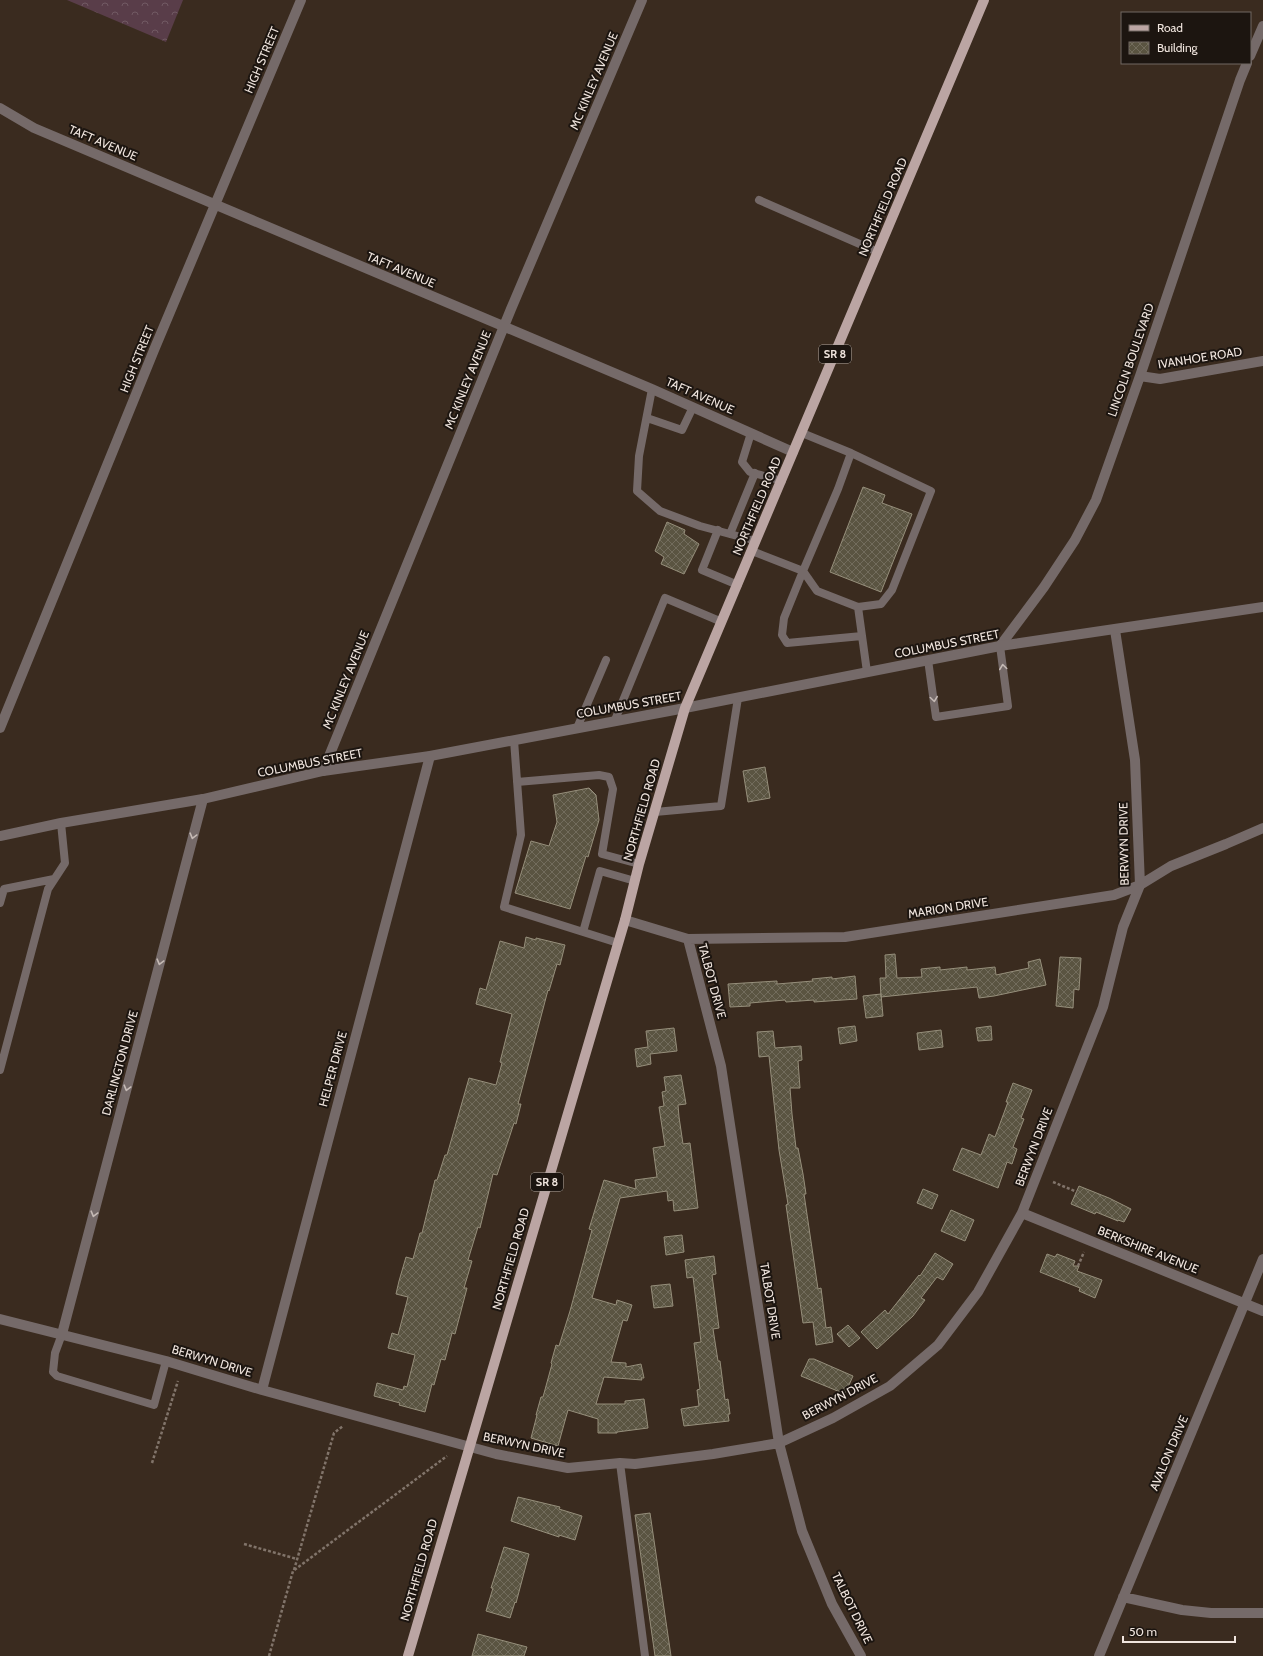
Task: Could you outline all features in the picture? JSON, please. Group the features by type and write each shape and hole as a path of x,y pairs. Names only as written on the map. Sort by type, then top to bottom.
{"main road":[{"name":"NORTHFIELD ROAD","path":"408,1656 625,920 639,864 685,708 984,0"}],"street":[{"name":"HIGH STREET","path":"0,728 301,0"},
{"name":"MC KINLEY AVENUE","path":"323,771 504,327 642,0"},
{"path":"1251,54 1263,26"},
{"name":"LINCOLN BOULEVARD","path":"1000,646 1044,587 1075,540 1096,500 1247,64"},
{"name":"TAFT AVENUE","path":"0,108 34,128 652,389 794,452"},
{"name":"IVANHOE ROAD","path":"1140,376 1160,379 1263,360"},
{"name":"COLUMBUS STREET","path":"0,836 60,822 202,798 323,771 430,756 738,698 1000,646 1263,607"},
{"name":"BERWYN DRIVE","path":"0,1319 166,1361 262,1390 469,1447 496,1454 568,1468 620,1463 635,1464 779,1443 833,1418 890,1386 938,1345 978,1292 1022,1213 1103,1007 1123,927 1140,885 1135,760 1115,630"},
{"name":"HELPER DRIVE","path":"262,1390 430,756"},
{"name":"DARLINGTON DRIVE","path":"62,1334 202,798"},
{"name":"MARION DRIVE","path":"625,920 688,939 845,937 1114,895 1140,885 1171,866 1263,828"},
{"name":"TALBOT DRIVE","path":"688,939 721,1066 779,1443 802,1531 832,1604 861,1656"},
{"name":"BERKSHIRE AVENUE","path":"1022,1213 1263,1311"},
{"name":"AVALON DRIVE","path":"1099,1656 1263,1259"},
{"path":"1123,1597 1182,1610 1211,1613 1263,1613"}],"lane":[{"path":"759,200 878,252"},
{"path":"652,389 639,456 637,491 660,511 700,526 756,541"},
{"path":"647,418 682,430 693,407"},
{"path":"751,433 742,462 750,472 782,481"},
{"path":"752,551 803,571 817,591 858,607 881,604 892,590 931,491 851,453 802,434"},
{"path":"851,453 838,489 784,618 782,635 787,643 862,636"},
{"path":"730,534 755,473"},
{"path":"718,530 702,570 738,585"},
{"path":"615,720 665,598 722,622"},
{"path":"858,607 867,672"},
{"path":"928,660 936,717 1008,706 1000,646"},
{"path":"577,728 606,660"},
{"path":"655,812 721,806 738,698"},
{"path":"514,740 522,835 504,907 618,943"},
{"path":"517,782 599,775 609,777 613,789 602,854 639,864"},
{"path":"0,1070 48,889 65,863 60,822"},
{"path":"583,932 600,871 635,880"},
{"path":"0,903 4,889 54,879"},
{"path":"62,1334 55,1353 53,1372 57,1376 154,1405 166,1361"},
{"path":"620,1463 645,1656"}],"path":[{"path":"1053,1182 1077,1192"},
{"path":"1078,1266 1084,1252"},
{"path":"152,1463 178,1381"},
{"path":"269,1656 334,1433 343,1426"},
{"path":"294,1571 447,1456"},
{"path":"244,1544 297,1559"}],"green space":[{"path":"67,0 183,0 166,42"}],"building":[{"path":"863,487 885,495 882,503 912,514 881,592 830,572"},
{"path":"667,522 685,530 684,534 699,544 684,574 661,564 664,557 655,551"},
{"path":"765,767 770,798 748,802 743,771"},
{"path":"589,788 596,795 599,820 588,857 586,856 570,909 515,893 531,841 549,846 557,822 553,795"},
{"path":"526,937 565,945 560,965 557,964 549,991 548,990 518,1104 521,1104 516,1124 514,1123 497,1175 493,1174 480,1228 478,1227 468,1260 472,1261 464,1288 467,1288 455,1334 452,1333 445,1360 441,1359 434,1385 432,1384 425,1412 374,1396 377,1383 403,1390 404,1386 407,1387 415,1355 388,1348 392,1333 398,1335 408,1297 396,1294 399,1281 406,1257 413,1259 420,1233 422,1233 435,1180 437,1180 445,1155 447,1155 469,1078 496,1085 512,1014 476,1004 480,988 486,990 500,941 524,948"},
{"path":"895,954 897,978 922,977 921,969 940,967 940,970 967,967 967,970 995,967 996,975 1029,968 1028,962 1040,959 1046,985 979,998 977,987 881,997 880,978 886,978 885,955"},
{"path":"1060,957 1081,958 1079,990 1074,989 1073,1008 1056,1006"},
{"path":"855,976 857,999 814,1002 814,1000 786,1002 785,1000 750,1003 750,1006 730,1007 728,984 777,981 777,984 813,981 812,979 832,977 832,979"},
{"path":"881,994 883,1016 866,1018 863,996"},
{"path":"855,1026 857,1041 840,1044 838,1028"},
{"path":"991,1026 992,1040 978,1041 976,1028"},
{"path":"674,1028 677,1051 650,1054 651,1064 637,1067 635,1049 648,1047 646,1031"},
{"path":"941,1030 943,1047 919,1050 917,1033"},
{"path":"773,1031 775,1048 801,1046 802,1060 798,1061 800,1088 790,1088 792,1114 796,1148 798,1148 806,1194 804,1194 818,1289 821,1288 826,1328 831,1327 833,1342 816,1345 813,1322 803,1323 786,1205 788,1204 779,1150 769,1056 759,1057 757,1032"},
{"path":"681,1075 686,1104 678,1105 679,1117 683,1144 690,1143 698,1208 674,1211 673,1200 668,1201 667,1191 620,1198 592,1298 616,1305 617,1300 632,1305 627,1321 623,1320 611,1362 626,1363 626,1367 641,1364 644,1378 641,1378 642,1380 604,1377 596,1404 625,1404 625,1401 644,1399 648,1428 617,1433 598,1433 598,1419 568,1410 558,1446 531,1438 556,1345 559,1346 570,1311 592,1230 589,1229 604,1180 636,1189 635,1180 657,1177 653,1148 665,1146 659,1107 664,1106 662,1092 666,1091 664,1077"},
{"path":"1013,1083 1032,1090 1021,1118 1024,1119 1013,1147 1017,1149 1012,1164 1007,1162 998,1188 953,1170 962,1148 981,1155 989,1134 995,1137 1008,1102 1006,1102"},
{"path":"1079,1186 1131,1209 1124,1222 1096,1212 1095,1214 1071,1204"},
{"path":"923,1189 938,1195 932,1209 917,1203"},
{"path":"951,1210 974,1220 965,1241 941,1231"},
{"path":"682,1235 684,1252 666,1255 664,1237"},
{"path":"935,1253 953,1264 943,1280 937,1277 921,1298 925,1300 913,1316 877,1349 861,1332 885,1310 888,1314 919,1275 920,1276"},
{"path":"1047,1254 1055,1257 1057,1254 1075,1261 1073,1266 1079,1266 1077,1271 1102,1280 1095,1298 1079,1291 1080,1288 1040,1272"},
{"path":"714,1256 716,1274 712,1275 719,1328 713,1329 718,1361 720,1361 725,1400 728,1399 730,1414 728,1414 729,1421 684,1426 681,1409 699,1406 697,1390 700,1389 694,1343 701,1342 693,1277 687,1278 685,1260"},
{"path":"670,1284 673,1306 654,1308 651,1286"},
{"path":"848,1325 860,1338 849,1347 837,1334"},
{"path":"809,1359 814,1359 853,1376 845,1394 801,1376"},
{"path":"518,1497 560,1507 559,1509 582,1516 575,1540 559,1535 559,1537 511,1521"},
{"path":"650,1513 671,1656 655,1656 635,1515"},
{"path":"504,1547 529,1554 516,1603 515,1602 510,1618 486,1611 493,1588 491,1588"},
{"path":"478,1634 527,1647 524,1656 472,1656"}]}
